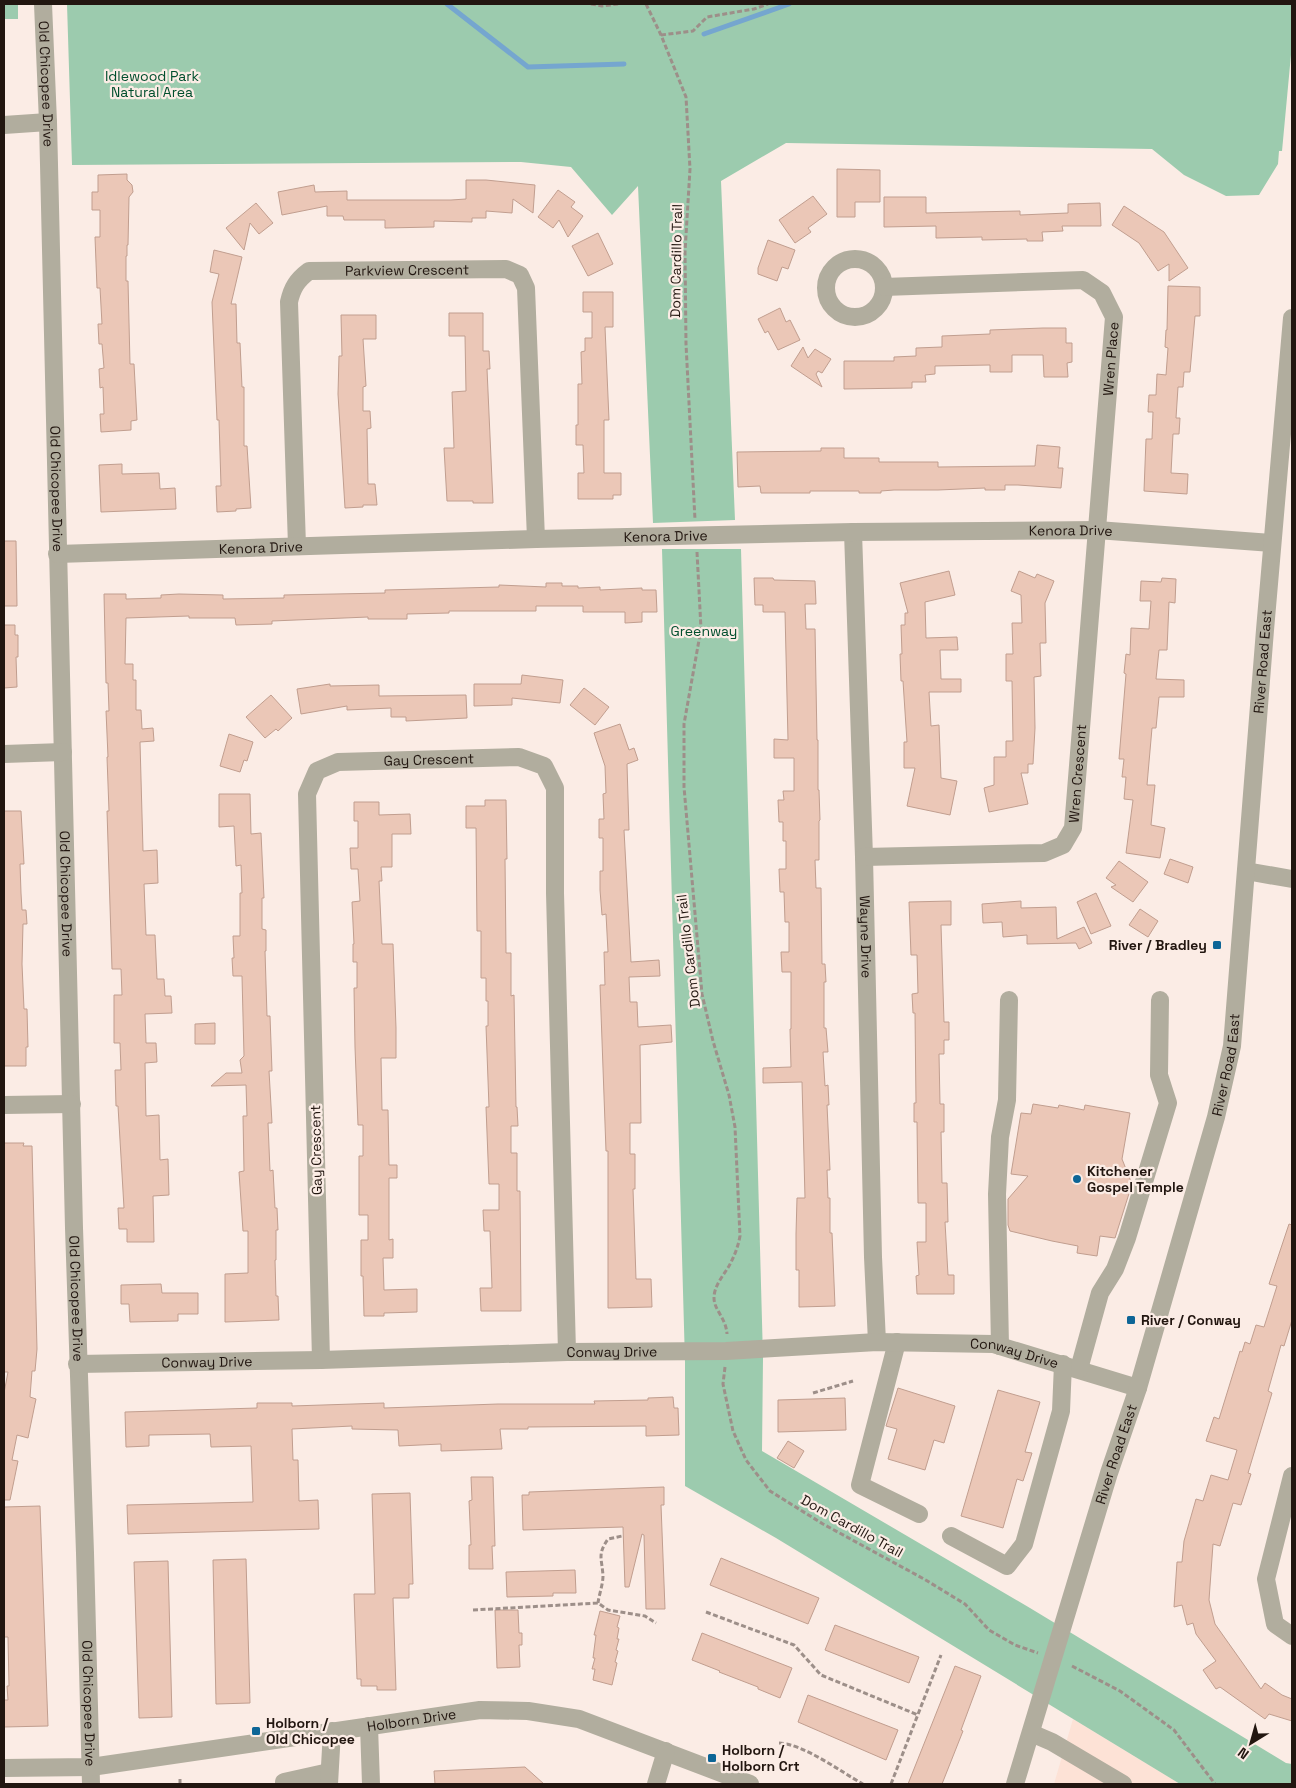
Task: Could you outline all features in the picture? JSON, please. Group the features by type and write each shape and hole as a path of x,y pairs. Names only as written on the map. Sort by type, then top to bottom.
{"street":[{"name":"Old Chicopee Drive","path":"43,4 48,122 78,1364 91,1784"},
{"path":"4,125 48,122"},
{"name":"Parkview Crescent","path":"297,546 289,302 297,281 309,271 506,269 520,276 526,288 536,539"},
{"name":"Wren Place","path":"884,287 1083,280 1102,293 1114,317 1097,530"},
{"name":"River Road East","path":"1015,1784 1111,1466 1138,1388 1216,1117 1232,1046 1292,318"},
{"name":"Kenora Drive","path":"58,554 536,539 853,532 1097,530 1272,544"},
{"name":"Wren Crescent","path":"864,857 1044,853 1063,845 1073,828 1097,530"},
{"name":"Wayne Drive","path":"853,532 864,857 872,1258 876,1342"},
{"path":"4,754 63,752"},
{"name":"Gay Crescent","path":"320,1360 307,794 317,771 338,762 519,757 544,766 555,788 555,893 567,1352"},
{"path":"1246,871 1292,879"},
{"path":"1000,1346 998,1194 1000,1137 1007,1100 1009,1000"},
{"path":"951,1536 1007,1566 1024,1544 1061,1412 1071,1367 1100,1294 1115,1270 1127,1238 1168,1103 1159,1075 1160,1000"},
{"path":"4,1105 72,1104"},
{"name":"Conway Drive","path":"78,1364 320,1360 567,1352 726,1351 876,1342 994,1344 1138,1388"},
{"path":"897,1342 860,1485 919,1514"},
{"path":"1292,1476 1266,1580 1275,1624 1292,1636"},
{"name":"Holborn Drive","path":"4,1768 91,1767 480,1710 528,1711 579,1719 750,1784"},
{"path":"369,1726 371,1784"},
{"path":"284,1784 284,1782 329,1778 332,1731"},
{"path":"1031,1733 1052,1742 1123,1784"},
{"path":"656,1784 666,1751"}],"path":[{"path":"591,4 602,6 618,4"},
{"name":"Dom Cardillo Trail","path":"646,4 661,35 686,98 690,169 685,252 686,344 696,527"},
{"path":"661,35 693,31 707,17 754,9 768,4"},
{"name":"Dom Cardillo Trail","path":"697,549 701,629 684,724 684,786 702,994 729,1094 735,1127 740,1236 730,1265 714,1291 713,1301 727,1325 726,1339"},
{"name":"Dom Cardillo Trail","path":"725,1361 723,1384 734,1431 746,1460 770,1491 823,1524 924,1579 965,1604 989,1630 1015,1645 1041,1654"},
{"path":"813,1393 852,1380"},
{"path":"598,1603 603,1577 599,1558 602,1547 608,1539 622,1536"},
{"path":"473,1610 598,1603 608,1610 645,1616 656,1623"},
{"path":"706,1612 794,1646 821,1675 918,1715"},
{"path":"891,1784 941,1655"},
{"path":"1072,1666 1120,1691 1174,1730 1215,1784"},
{"path":"780,1743 789,1743 804,1750 863,1784"},
{"path":"180,1779 180,1784"}],"shaded area":[{"path":"1073,1719 1180,1784 1054,1784"}],"green space":[{"path":"4,4 18,4 18,19 4,19"},
{"name":"Idlewood Park Natural Area","path":"67,4 1292,4 1292,44 1282,151 1279,151 1278,164 1259,195 1226,196 1184,175 1152,149 786,143 721,181 735,520 653,523 638,186 612,215 571,167 521,162 72,165"},
{"name":"Greenway","path":"662,549 741,549 763,1358 762,1451 1030,1608 1286,1763 1292,1764 1292,1784 1180,1784 776,1538 685,1486 685,1362"}],"building":[{"path":"837,169 880,170 880,202 855,202 855,217 837,217"},
{"path":"127,174 127,180 132,185 133,192 129,197 126,281 128,281 130,364 134,364 137,420 131,421 131,430 101,432 100,414 104,414 103,387 100,388 99,369 104,368 102,344 99,344 98,324 102,324 100,288 97,288 95,237 100,237 100,210 92,210 92,192 98,192 98,175"},
{"path":"466,180 535,185 533,213 513,199 512,213 486,211 486,218 472,218 472,222 434,221 434,227 385,228 385,220 344,220 343,216 327,216 327,206 282,215 278,192 314,185 315,192 347,191 347,200 451,200 466,199"},
{"path":"558,190 575,202 571,207 583,216 568,237 559,220 553,228 538,217"},
{"path":"813,196 827,214 808,228 811,232 795,243 779,220"},
{"path":"884,197 926,197 926,213 1020,211 1020,215 1068,213 1068,204 1100,203 1101,226 1062,226 1063,231 1042,232 1043,241 1027,241 1027,239 982,240 982,237 936,238 936,226 884,227"},
{"path":"256,203 273,223 259,234 250,223 244,250 226,228"},
{"path":"1124,206 1164,232 1188,268 1169,281 1169,264 1158,271 1139,243 1112,225"},
{"path":"598,233 613,264 588,276 572,246"},
{"path":"768,240 795,250 788,269 782,267 777,281 758,274 758,268"},
{"path":"214,250 242,257 231,304 236,304 237,343 240,343 242,387 244,387 244,446 247,446 251,508 217,512 216,486 221,486 212,302 219,274 210,272"},
{"path":"1168,286 1200,287 1200,316 1195,316 1190,372 1184,372 1183,387 1178,387 1176,418 1180,418 1179,434 1173,434 1171,473 1188,474 1187,494 1144,491 1146,439 1152,439 1153,412 1148,412 1149,395 1156,395 1157,374 1166,375 1168,348 1165,347"},
{"path":"583,292 613,292 613,327 605,327 609,420 604,420 604,473 621,473 621,495 613,495 613,499 578,499 578,473 584,473 583,445 576,445 578,384 582,384 581,352 585,351 585,338 592,338 592,312 583,312"},
{"path":"780,308 786,322 790,320 800,340 778,350 768,331 765,333 758,319"},
{"path":"449,313 483,313 483,351 489,351 490,369 487,369 493,503 447,501 444,448 454,448 452,392 466,391 465,336 449,336"},
{"path":"341,315 376,315 376,339 363,339 366,386 363,387 363,411 370,411 371,428 367,429 368,484 375,484 377,505 345,508 338,394 339,356 342,356"},
{"path":"1066,328 1066,343 1072,343 1072,362 1067,363 1068,377 1044,377 1043,355 1012,355 1012,372 990,372 990,365 935,366 935,374 925,375 926,382 912,382 912,388 844,389 844,361 894,361 894,357 916,356 916,348 942,347 942,336 990,334 990,330"},
{"path":"803,347 808,358 815,349 831,359 822,373 818,371 816,374 822,387 791,366"},
{"path":"1037,445 1060,447 1058,468 1063,468 1061,488 1005,485 1005,490 985,490 985,488 894,490 881,491 881,493 810,491 810,493 761,493 760,486 738,487 737,452 821,451 821,448 844,448 844,458 879,458 879,462 938,462 938,467 1035,466"},
{"path":"122,464 122,474 159,473 160,489 175,488 176,509 101,512 99,465"},
{"path":"4,541 16,541 17,606 4,606"},
{"path":"949,571 955,595 925,602 926,638 957,637 958,650 940,650 941,679 961,679 961,692 929,692 931,726 939,725 941,778 957,781 950,815 907,806 915,768 904,768 904,742 907,742 900,654 902,654 901,625 905,625 905,613 908,613 900,583"},
{"path":"1019,571 1035,578 1037,574 1054,581 1045,603 1046,643 1040,643 1041,676 1034,677 1035,728 1033,764 1028,764 1028,773 1021,773 1028,804 989,812 984,788 994,785 994,757 1006,757 1006,741 1013,741 1012,681 1006,681 1006,654 1013,654 1012,623 1022,623 1021,595 1011,591"},
{"path":"754,578 815,581 816,604 805,604 806,629 815,629 820,820 819,860 815,860 816,888 821,888 822,964 825,964 826,982 824,982 824,1028 826,1028 828,1052 823,1052 825,1086 828,1085 829,1105 827,1105 830,1170 827,1170 835,1306 799,1307 799,1270 796,1270 797,1198 805,1198 802,1082 763,1083 763,1068 791,1067 791,972 782,972 781,952 789,952 789,922 785,922 784,892 780,892 779,869 786,869 786,841 783,841 783,822 779,822 778,800 784,800 783,791 794,791 794,758 774,758 774,739 788,740 785,612 763,612 763,605 755,605"},
{"path":"1162,578 1176,579 1175,603 1169,602 1167,650 1159,650 1156,679 1184,680 1184,697 1159,697 1156,728 1152,728 1147,785 1155,785 1151,825 1165,828 1160,858 1126,853 1133,800 1124,799 1126,777 1122,777 1124,759 1119,759 1126,674 1124,673 1126,654 1130,655 1131,628 1149,629 1151,601 1140,601 1141,581 1161,582"},
{"path":"546,583 562,583 562,586 578,586 578,588 600,587 600,590 642,588 642,590 656,590 657,612 642,612 642,622 625,623 625,612 583,612 583,606 536,606 536,611 449,611 449,613 407,614 407,619 368,619 368,617 272,621 272,624 236,625 235,618 189,618 189,616 126,618 125,664 133,664 133,680 136,680 136,710 141,710 142,729 153,728 154,741 140,742 143,851 157,850 158,883 144,884 146,935 155,935 157,979 164,979 165,996 171,996 172,1013 145,1014 146,1043 156,1043 157,1062 145,1063 146,1116 159,1115 160,1160 168,1159 169,1195 153,1196 154,1242 127,1242 127,1229 119,1229 118,1208 124,1208 115,1070 121,1070 120,1043 114,1043 114,995 122,995 121,969 112,969 107,811 109,811 106,711 109,711 108,683 106,683 104,594 126,594 126,599 161,598 161,595 179,594 223,595 223,599 284,598 284,595 385,593 385,590 499,587 499,585 546,587"},
{"path":"4,625 15,625 15,635 18,635 18,657 16,657 17,687 4,688"},
{"path":"522,675 563,680 560,703 512,698 512,705 474,706 474,684 521,684"},
{"path":"330,684 330,686 379,685 379,696 466,695 467,718 406,721 406,717 391,717 391,708 347,710 347,706 301,714 297,689"},
{"path":"584,688 609,707 595,725 570,705"},
{"path":"271,695 292,718 278,731 276,729 265,738 246,717"},
{"path":"620,724 629,750 634,748 638,760 627,764 629,830 624,830 631,962 659,960 660,976 629,977 630,1002 637,1002 638,1027 671,1025 672,1042 640,1045 641,1123 630,1123 630,1154 635,1154 635,1189 633,1189 636,1279 651,1279 652,1307 608,1308 608,1151 606,1151 600,985 605,985 604,952 608,952 606,914 602,915 600,890 600,871 603,871 603,838 599,838 599,819 604,819 603,794 606,793 605,766 594,733"},
{"path":"229,734 253,742 247,761 244,760 240,772 220,766"},
{"path":"219,794 250,794 251,834 261,833 264,898 262,898 262,929 266,930 267,1016 270,1016 272,1071 269,1071 272,1123 268,1123 270,1171 273,1170 275,1208 277,1208 278,1230 276,1230 275,1260 279,1320 225,1322 225,1274 248,1273 248,1231 243,1231 239,1172 244,1171 243,1116 247,1116 246,1085 211,1086 226,1073 242,1073 240,1060 244,1056 242,976 233,976 232,958 234,958 233,936 240,936 241,865 236,866 234,826 219,827"},
{"path":"485,800 506,800 506,953 511,953 511,996 514,995 518,1126 511,1126 511,1153 517,1153 517,1191 520,1191 521,1311 481,1311 480,1288 492,1288 490,1231 484,1231 483,1210 499,1210 499,1184 489,1184 486,1107 489,1107 486,1026 488,1026 488,1001 486,1001 486,978 481,978 481,931 477,931 476,828 466,828 466,806 485,806"},
{"path":"354,802 379,802 379,815 410,814 411,834 392,834 392,867 381,867 382,881 379,881 382,944 393,944 396,1028 396,1058 381,1058 382,1110 388,1110 389,1165 397,1165 397,1178 389,1178 389,1240 393,1239 393,1258 383,1258 384,1290 417,1289 417,1312 384,1313 384,1316 364,1316 363,1276 361,1276 361,1240 368,1240 368,1215 359,1215 359,1156 363,1156 363,1125 358,1125 355,1047 354,988 357,988 357,962 353,962 352,902 360,901 358,869 351,869 350,848 358,848 358,821 354,821"},
{"path":"4,811 21,811 24,864 20,864 21,893 22,910 26,910 27,924 23,924 22,964 24,1009 27,1009 28,1047 26,1047 26,1066 4,1066"},
{"path":"1170,859 1193,867 1188,883 1164,874"},
{"path":"1119,861 1148,882 1133,902 1111,887 1116,885 1106,878"},
{"path":"1096,893 1111,926 1091,934 1077,902"},
{"path":"951,901 951,925 941,925 944,1022 949,1022 949,1040 944,1040 944,1054 939,1054 940,1104 944,1104 944,1132 941,1132 942,1183 947,1183 948,1222 945,1222 948,1275 954,1275 954,1294 917,1294 916,1276 919,1275 917,1242 926,1242 926,1203 918,1203 917,1122 914,1122 914,1103 916,1103 915,1013 913,1013 912,994 918,993 917,955 911,955 909,902"},
{"path":"1021,901 1021,908 1056,907 1057,939 1084,927 1092,943 1079,949 1076,943 1027,944 1027,935 1003,937 1002,922 983,923 982,904"},
{"path":"1140,909 1158,921 1148,937 1129,925"},
{"path":"215,1023 215,1044 195,1044 195,1024"},
{"name":"Kitchener Gospel Temple","path":"1033,1104 1058,1108 1059,1105 1084,1110 1085,1105 1130,1113 1122,1159 1132,1184 1115,1238 1100,1236 1097,1256 1077,1253 1078,1246 1010,1231 1008,1225 1008,1199 1028,1176 1011,1174 1021,1113 1031,1114"},
{"path":"4,1143 24,1143 23,1146 32,1146 37,1349 35,1371 32,1371 30,1397 36,1399 28,1438 17,1435 12,1460 18,1461 10,1500 4,1500 4,1393 8,1372 4,1372"},
{"path":"1289,1224 1292,1225 1292,1320 1284,1346 1281,1345 1268,1391 1272,1393 1248,1473 1251,1474 1241,1505 1233,1503 1220,1546 1213,1544 1209,1600 1215,1624 1261,1689 1265,1683 1282,1695 1292,1699 1292,1721 1269,1714 1265,1719 1220,1687 1216,1689 1203,1670 1216,1661 1196,1634 1193,1623 1187,1625 1182,1605 1174,1607 1177,1562 1182,1562 1184,1541 1196,1499 1203,1501 1211,1475 1228,1480 1237,1450 1206,1441 1214,1417 1219,1419 1240,1351 1242,1352 1245,1342 1250,1344 1256,1325 1264,1327 1277,1286 1269,1284"},
{"path":"161,1284 162,1293 198,1293 198,1314 178,1314 178,1321 130,1322 129,1304 121,1304 121,1285"},
{"path":"898,1388 955,1406 944,1443 934,1440 925,1470 888,1459 897,1429 886,1426"},
{"path":"998,1390 1040,1402 1025,1452 1032,1453 1023,1481 1017,1479 1003,1528 961,1516"},
{"path":"673,1397 674,1408 678,1408 679,1435 646,1436 646,1426 528,1427 528,1429 500,1429 502,1449 441,1451 441,1444 399,1446 398,1430 352,1429 352,1426 292,1429 293,1460 298,1460 299,1501 318,1500 319,1529 128,1534 127,1505 253,1502 251,1446 211,1447 210,1434 149,1435 149,1446 126,1447 125,1412 257,1408 257,1403 292,1403 292,1406 384,1403 384,1408 498,1404 595,1404 594,1401 648,1400 648,1398"},
{"path":"845,1398 846,1430 778,1432 778,1400"},
{"path":"788,1441 804,1451 794,1468 777,1458"},
{"path":"471,1477 493,1477 495,1546 492,1546 493,1569 469,1569"},
{"path":"664,1487 664,1505 661,1505 665,1609 646,1609 644,1535 642,1534 629,1587 625,1587 623,1527 523,1530 522,1495 529,1495 529,1492"},
{"path":"410,1493 413,1584 409,1584 409,1598 393,1598 396,1690 377,1690 377,1686 361,1686 361,1679 357,1679 354,1594 375,1594 372,1494"},
{"path":"40,1506 48,1726 4,1727 4,1700 8,1700 7,1686 9,1686 8,1637 4,1637 4,1507"},
{"path":"721,1558 819,1598 808,1624 710,1585"},
{"path":"246,1559 250,1703 216,1704 213,1560"},
{"path":"168,1561 172,1717 139,1718 134,1562"},
{"path":"575,1570 576,1593 553,1593 553,1596 507,1597 506,1572"},
{"path":"495,1610 518,1610 519,1633 522,1633 522,1645 519,1645 520,1667 497,1668"},
{"path":"600,1611 620,1616 617,1627 619,1628 617,1639 619,1639 615,1662 617,1663 612,1685 593,1680 595,1669 592,1669 595,1658 593,1658 596,1635 594,1635"},
{"path":"835,1625 919,1657 909,1683 825,1650"},
{"path":"702,1633 792,1668 780,1698 692,1660"},
{"path":"955,1666 981,1676 961,1730 963,1731 942,1784 908,1784"},
{"path":"808,1695 898,1730 886,1760 798,1722"},
{"path":"525,1767 544,1784 435,1784 434,1771"}],"waterway":[{"path":"447,4 528,67 624,64"},
{"path":"704,34 789,4"}],"place":[{"name":"River / Bradley","path":"1217,945"},
{"name":"Kitchener Gospel Temple","path":"1077,1179"},
{"name":"River / Conway","path":"1131,1320"},
{"name":"Holborn / Old Chicopee","path":"256,1731"},
{"name":"Holborn / Holborn Crt","path":"712,1758"}]}
